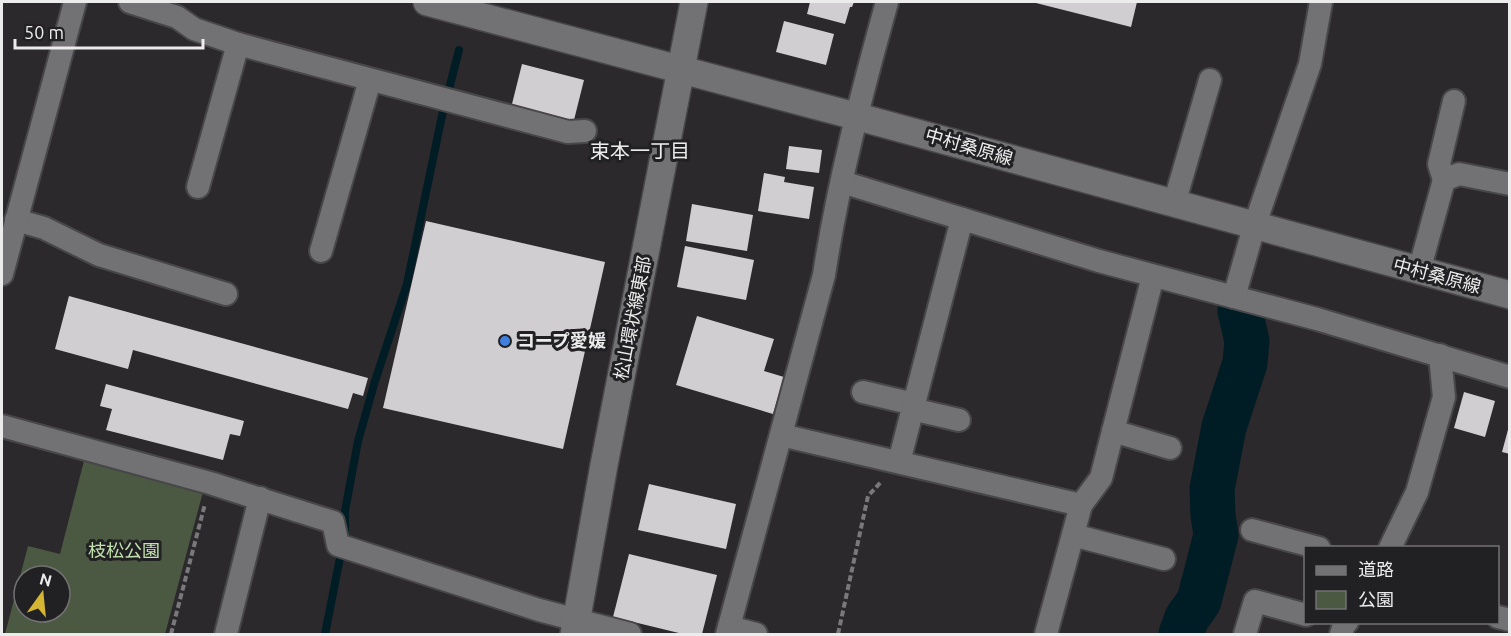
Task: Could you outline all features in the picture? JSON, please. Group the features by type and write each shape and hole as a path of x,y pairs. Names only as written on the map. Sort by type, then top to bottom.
{"street":[{"path":"2,274 75,2"},
{"path":"130,2 177,17 194,29 238,44 568,132 585,131"},
{"name":"中村桑原線","path":"427,2 855,116 1509,295"},
{"name":"松山環状線東部","path":"575,628 604,465 694,2"},
{"path":"756,634 728,631 824,276 831,229 855,116 887,2"},
{"path":"1234,297 1254,227 1310,64 1321,2"},
{"path":"198,187 238,44"},
{"path":"321,251 370,80"},
{"path":"1174,204 1210,80"},
{"path":"1419,271 1444,180 1439,164 1455,101"},
{"path":"1444,180 1459,174 1509,184"},
{"path":"842,182 1153,276 1317,319 1509,377"},
{"path":"16,219 44,228 99,255 226,294"},
{"path":"899,462 962,219"},
{"path":"1046,634 1081,505 1101,478 1153,276"},
{"path":"1391,546 1417,492 1444,397 1440,355"},
{"path":"862,392 959,420"},
{"path":"2,426 210,483 333,522 338,545 575,628 630,634"},
{"path":"1113,431 1170,448"},
{"path":"781,435 1081,505"},
{"path":"226,634 260,498"},
{"path":"1252,530 1312,546"},
{"path":"1073,535 1164,559"},
{"path":"1245,634 1255,601 1304,615"}],"path":[{"path":"838,634 868,496 899,462"},
{"path":"171,634 210,483"}],"green space":[{"name":"枝松公園","path":"85,457 204,488 165,634 5,634 12,607 12,624 72,624 72,564 23,564 28,546 60,554"}],"building":[{"path":"810,2 854,2 850,7 845,24 807,14"},
{"path":"1032,2 1137,2 1131,27"},
{"path":"784,21 834,34 826,65 776,52"},
{"path":"522,64 584,80 573,124 511,108"},
{"path":"789,146 822,150 819,173 786,169"},
{"path":"764,173 785,177 784,182 814,187 809,219 758,211"},
{"path":"692,204 753,215 747,251 686,241"},
{"path":"426,221 605,262 563,449 383,408"},
{"path":"685,246 754,260 746,300 677,287"},
{"path":"69,296 368,378 363,396 353,393 348,409 133,350 128,369 55,349"},
{"path":"697,316 774,339 764,371 784,377 773,414 676,385"},
{"path":"106,384 244,421 240,436 230,434 223,460 106,430 112,409 100,406"},
{"path":"1464,392 1495,401 1485,437 1454,428"},
{"path":"1510,426 1510,454 1502,452"},
{"path":"649,484 736,504 726,549 638,530"},
{"path":"629,554 717,575 702,634 683,634 613,617"}],"waterway":[{"path":"449,89 459,50"},
{"path":"345,531 345,511 358,441 407,284 443,111"},
{"path":"1181,634 1187,618 1199,601 1216,535 1212,489 1224,427 1245,363 1247,341 1240,311"},
{"path":"325,634 340,558"}],"place":[{"name":"コープ愛媛","path":"505,341"}],"district":[{"name":"束本一丁目","path":"640,151"}]}
